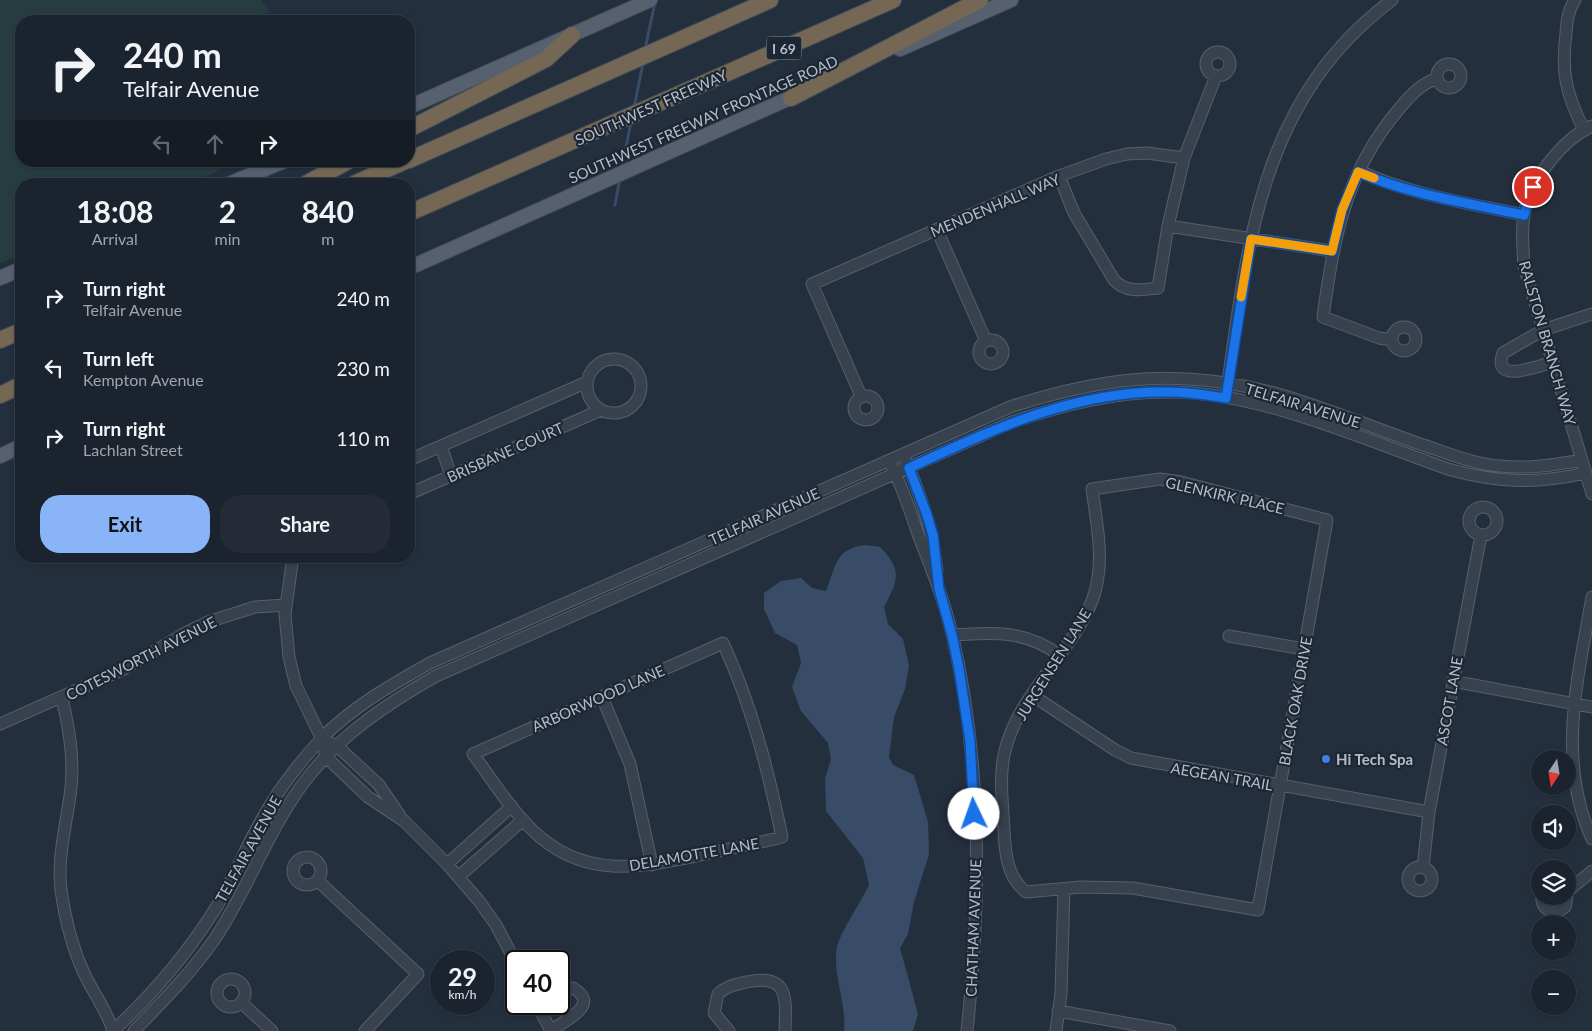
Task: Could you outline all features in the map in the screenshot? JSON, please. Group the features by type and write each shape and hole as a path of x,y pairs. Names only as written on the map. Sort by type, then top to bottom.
{"highway":[{"path":"415,157 770,0"},
{"name":"SOUTHWEST FREEWAY","path":"415,210 893,0"},
{"path":"791,98 980,0"},
{"path":"415,126 546,59 572,34"},
{"path":"317,178 337,167"},
{"path":"367,178 392,167"},
{"path":"0,340 15,334"},
{"path":"0,394 15,388"}],"main road":[{"path":"415,104 650,0"},
{"name":"SOUTHWEST FREEWAY FRONTAGE ROAD","path":"415,265 1011,0"},
{"path":"243,178 270,167"},
{"path":"0,278 15,272"},
{"path":"0,456 15,449"}],"street":[{"path":"1226,398 1251,239 1266,178 1279,143 1292,117 1330,61 1357,31 1392,0"},
{"path":"1575,0 1568,12 1563,58 1564,72 1566,90 1588,128"},
{"path":"1059,176 1074,213 1114,280 1120,286 1128,289 1158,288 1168,226 1184,158 1216,76"},
{"path":"1392,340 1379,338 1323,317 1332,251 1342,210 1358,172 1379,135 1399,109 1427,82 1436,79"},
{"name":"RALSTON BRANCH WAY","path":"1588,128 1564,147 1544,170 1533,187 1524,215 1524,266 1592,494"},
{"name":"MENDENHALL WAY","path":"861,396 812,284 1059,176 1127,154 1147,153 1184,158"},
{"path":"1358,172 1386,184 1413,192 1524,215"},
{"path":"1168,226 1332,251"},
{"path":"937,230 986,341"},
{"path":"1553,362 1512,372 1505,371 1501,366 1503,353 1543,330 1592,314"},
{"name":"BRISBANE COURT","path":"415,457 587,382 595,366 611,359 628,362 640,375 641,393 631,408 614,414 600,410 415,491"},
{"name":"TELFAIR AVENUE","path":"113,1031 164,979 199,934 230,881 266,812 288,779 322,739 363,703 430,663 1010,407 1072,388 1136,378 1168,377 1228,383 1288,397 1483,464 1541,467 1582,460"},
{"path":"587,382 590,400 600,410"},
{"name":"TELFAIR AVENUE","path":"134,1031 184,979 214,940 302,786 326,757 373,714 436,676 1012,422 1075,402 1134,393 1169,392 1226,398 1284,411 1451,470 1478,477 1519,482 1564,478 1586,473"},
{"path":"441,446 451,476"},
{"name":"CHATHAM AVENUE","path":"903,454 933,535 939,589"},
{"name":"CHATHAM AVENUE","path":"889,460 896,473 939,589 952,635 970,741 976,860 973,980 967,1031"},
{"name":"GLENKIRK PLACE","path":"1092,489 1142,481 1181,482 1327,520"},
{"name":"JURGENSEN LANE","path":"1064,889 1026,892 1013,880 1008,866 1004,833 1002,775 1004,755 1010,735 1032,695 1081,622 1092,602 1097,583 1100,542 1092,489"},
{"name":"BLACK OAK DRIVE","path":"1064,889 1133,888 1258,910 1327,520"},
{"name":"ASCOT LANE","path":"1423,868 1429,812 1452,681 1481,535"},
{"path":"292,563 286,605 290,657 296,686 307,713 322,739 326,757 368,797 404,821"},
{"path":"1592,597 1574,704 1571,742 1574,779 1581,815 1592,838"},
{"name":"COTESWORTH AVENUE","path":"0,724 124,669 187,632 208,622 255,607 286,605"},
{"path":"952,635 981,633 1011,634 1035,641 1059,655"},
{"path":"1229,636 1304,649"},
{"name":"ARBORWOOD LANE","path":"473,754 723,643 741,682 757,728 782,838"},
{"path":"1452,681 1592,707"},
{"name":"AEGEAN TRAIL","path":"1032,695 1115,750 1131,758 1429,812"},
{"path":"602,697 630,764 652,865"},
{"path":"62,698 70,734 72,768 61,856 62,894 75,951 84,974 110,1020 113,1031"},
{"path":"322,739 337,746 379,785 404,821 447,864 479,901 496,925 509,950"},
{"name":"DELAMOTTE LANE","path":"473,754 523,820 557,849 582,860 615,867 652,865 782,838"},
{"path":"447,864 512,806"},
{"path":"458,877 523,820"},
{"path":"1576,885 1592,872"},
{"path":"318,881 418,974 365,1031"},
{"path":"1056,1031 1064,889"},
{"path":"1544,905 1547,910 1557,912 1565,905"},
{"path":"729,1031 714,1013 716,1000 722,990 728,986 762,979 768,979 780,986 786,1001 785,1031"},
{"path":"542,1015 550,1031 576,1014 583,1007 584,999 580,992 573,988 570,989"},
{"path":"242,1003 272,1031"},
{"path":"1058,1011 1170,1031"},
{"path":"124,1020 134,1031"}],"green space":[{"path":"0,0 261,0 269,11 261,15 15,15 15,167 226,167 202,178 15,178 15,257 0,263"}],"water":[{"path":"866,545 880,547 895,569 896,576 893,590 884,607 888,624 903,639 909,666 905,689 894,717 889,757 893,765 914,775 928,822 929,854 914,902 908,934 900,948 918,1014 913,1031 844,1031 843,1010 836,968 837,947 842,934 869,885 863,858 826,811 825,779 831,759 828,743 801,711 792,687 801,663 797,645 775,633 764,609 764,593 781,581 801,578 812,588 826,591 835,566 842,554 856,547"}],"waterway":[{"path":"645,50 655,2"},
{"path":"634,108 643,63"},
{"path":"622,167 631,122"},
{"path":"615,205 620,178"}],"slow traffic":[{"path":"1241,297 1251,239 1332,251 1342,210 1349,189 1358,172 1374,178"}],"place":[{"name":"Hi Tech Spa","path":"1326,759"}],"route":[{"path":"974,814 970,741 962,684 952,635 939,589 933,535 909,468 1012,422 1075,402 1134,393 1169,392 1226,398 1251,239 1332,251 1342,210 1349,189 1358,172 1386,184 1413,192 1524,215 1533,187"}]}
